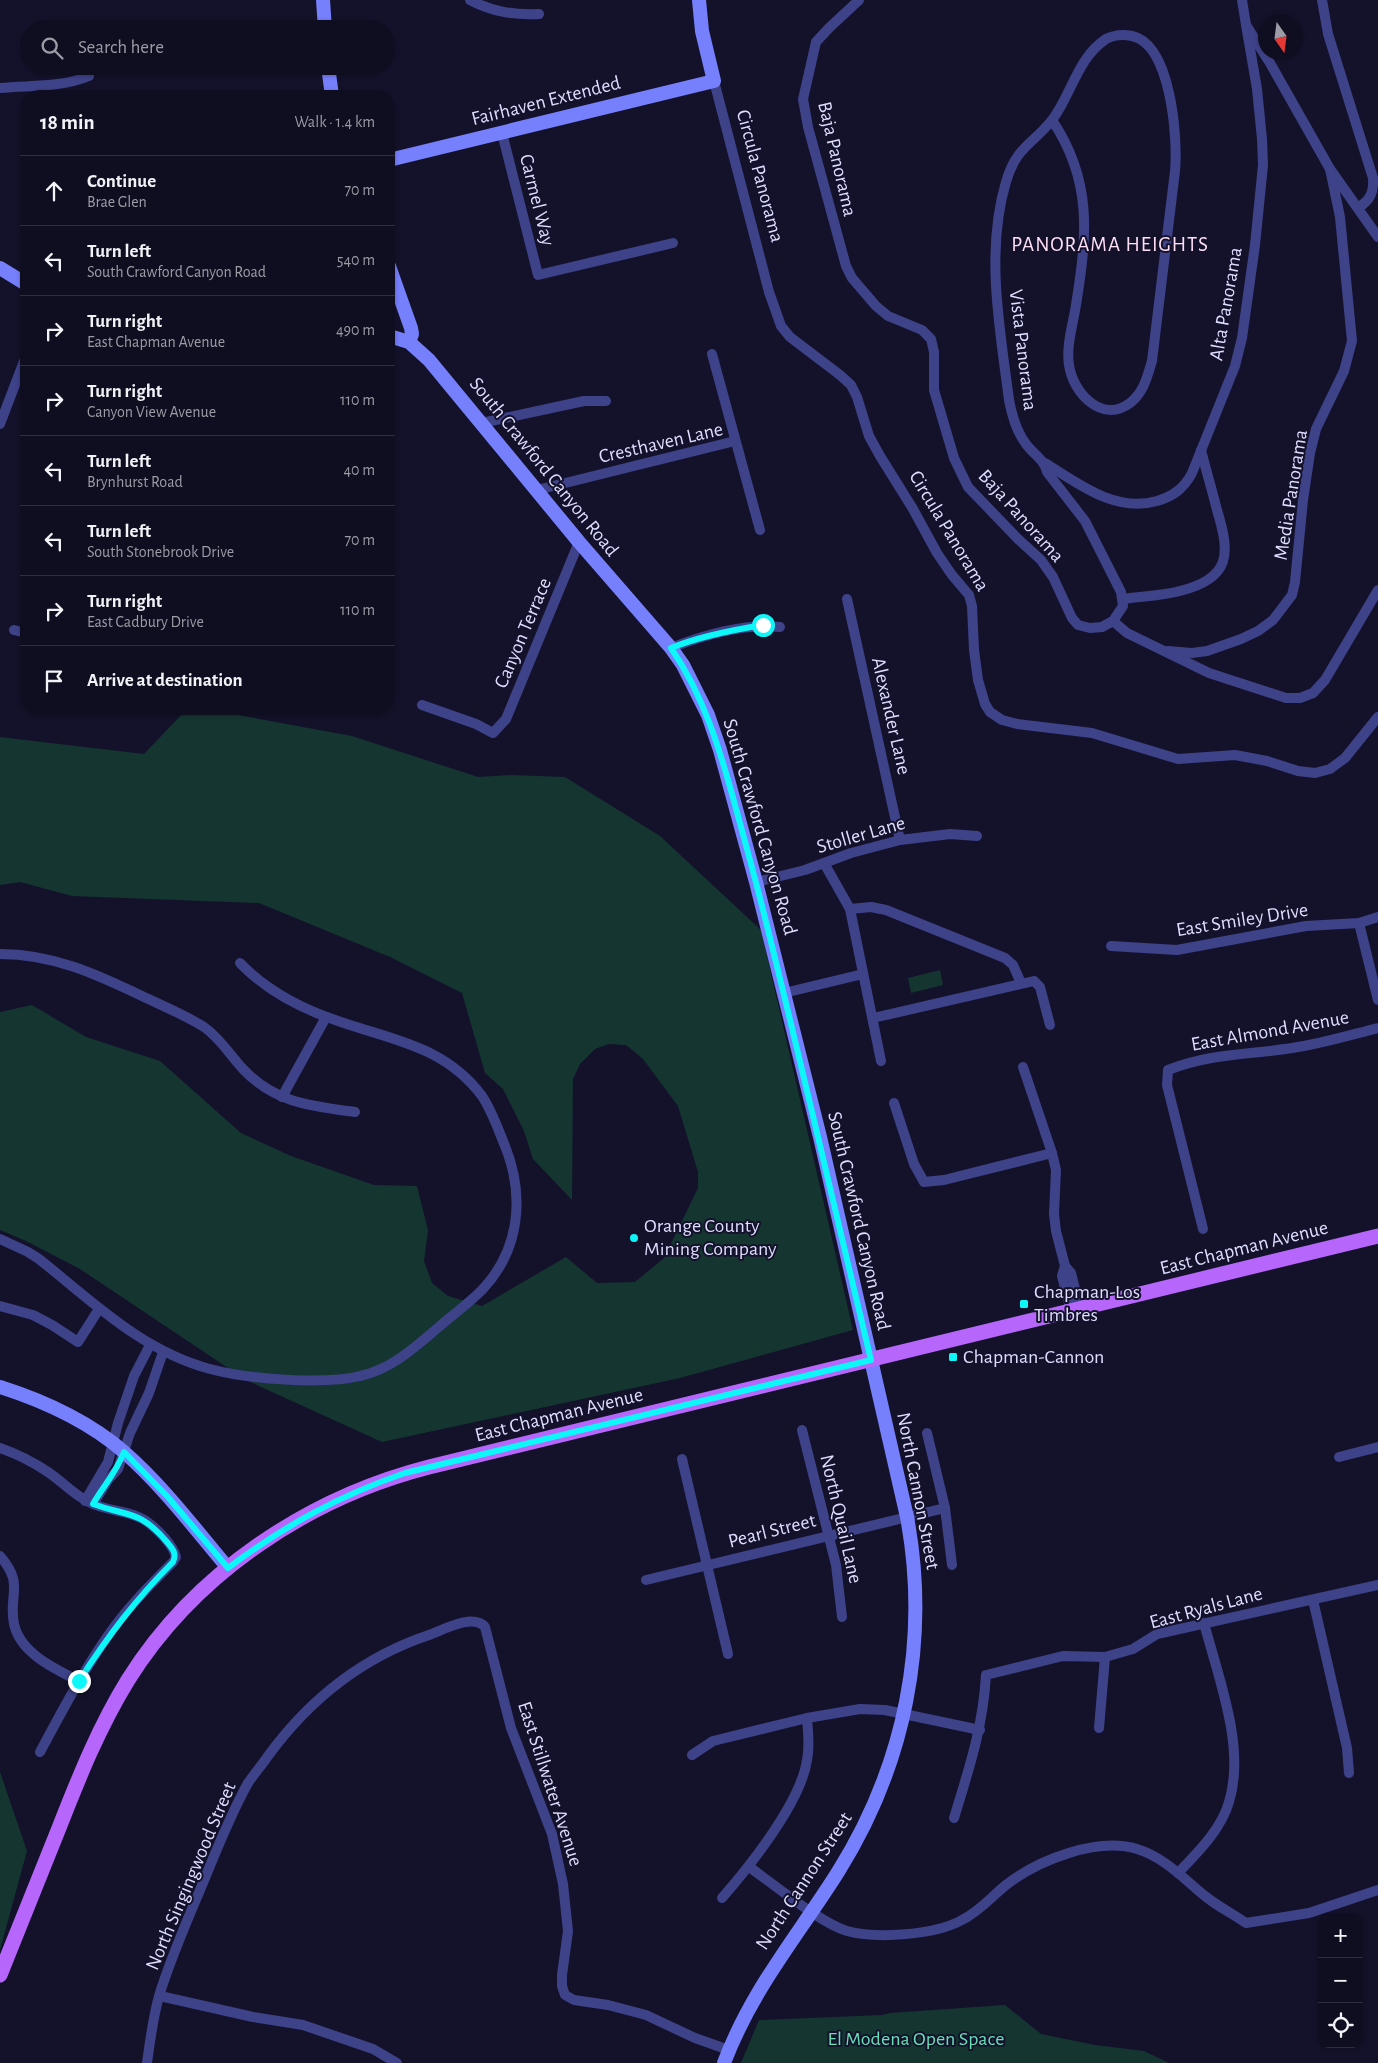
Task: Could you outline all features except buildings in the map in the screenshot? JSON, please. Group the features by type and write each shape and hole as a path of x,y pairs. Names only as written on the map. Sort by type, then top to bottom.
{"main road":[{"path":"323,0 324,20"},
{"name":"Circula Panorama","path":"699,0 702,31 714,81"},
{"path":"329,75 331,90"},
{"name":"Fairhaven Extended","path":"395,159 714,81"},
{"path":"0,268 20,280"},
{"path":"395,283 412,334 409,342 395,338"},
{"name":"South Crawford Canyon Road","path":"409,342 429,360 579,542 671,648 683,665 708,715 720,750 756,882 824,1153 841,1236 871,1360"},
{"name":"East Chapman Avenue","path":"0,1975 86,1761 109,1713 141,1661 195,1598 228,1568 259,1545 307,1515 346,1496 405,1473 1378,1236"},
{"name":"North Cannon Street","path":"726,2056 756,1993 842,1865 867,1820 891,1759 904,1714 912,1669 916,1618 914,1563 907,1516 871,1360"},
{"path":"0,1387 54,1407 119,1448 167,1496 228,1568"}],"street":[{"path":"470,0 488,9 520,14 539,14"},
{"name":"Baja Panorama","path":"859,0 828,28 816,42 803,99 808,127 846,266 860,289 876,306 888,316 922,330 931,339 934,352 936,395 954,458 968,487 1041,560 1053,577 1072,618 1078,624 1090,628 1102,627 1114,622"},
{"path":"1242,0 1246,25 1270,63 1330,169 1378,237"},
{"path":"1322,0 1328,34 1374,187 1370,198 1358,208"},
{"name":"Alta Panorama","path":"1045,463 1083,486 1111,500 1125,504 1143,504 1163,499 1179,490 1187,482 1228,384 1239,352 1256,236 1263,165 1262,139 1257,89 1246,25"},
{"name":"Vista Panorama","path":"1052,120 1065,139 1074,158 1082,189 1083,264 1070,340 1069,365 1082,396 1092,405 1104,410 1118,409 1137,398 1145,386 1152,361 1175,171 1176,142 1170,101 1160,65 1151,46 1142,39 1128,35 1116,36 1106,40 1084,62 1052,120 1025,146 1013,161 1005,183 997,225 997,294 1010,408 1016,426 1025,444 1045,463 1047,472 1085,521 1123,600"},
{"path":"0,88 58,85 74,82 88,76"},
{"name":"Circula Panorama","path":"714,81 769,292 780,326 790,337 840,374 851,385 857,397 869,436 880,456 913,509 937,553 969,595 972,606 975,669 985,704 990,712 1002,720 1017,724 1092,733 1178,759 1235,755 1267,761 1298,771 1315,773 1330,769 1345,758 1378,717"},
{"name":"Carmel Way","path":"502,133 538,275 673,243"},
{"name":"Media Panorama","path":"1162,650 1192,653 1207,651 1241,639 1258,631 1273,620 1292,595 1310,453 1316,429 1344,371 1352,341 1340,217 1330,169"},
{"path":"712,354 735,441"},
{"path":"0,424 20,372"},
{"path":"482,423 584,401 606,401"},
{"name":"Cresthaven Lane","path":"537,490 735,441 760,530"},
{"path":"1201,450 1226,543 1225,558 1221,566 1207,581 1182,591 1123,600 1123,606 1114,622 1127,634 1209,673 1286,698 1300,698 1313,693 1325,680 1378,590"},
{"name":"Canyon Terrace","path":"422,705 476,724 493,733 506,719 579,542"},
{"name":"Alexander Lane","path":"847,599 900,840"},
{"path":"671,648 742,628 763,625 780,627"},
{"path":"14,630 20,632"},
{"name":"Stoller Lane","path":"756,882 805,870 900,840 950,834 977,836"},
{"path":"824,863 850,909 882,1062"},
{"path":"850,909 871,907 886,910 1005,958 1013,966 1021,983"},
{"name":"East Smiley Drive","path":"1111,946 1144,946 1177,950 1306,926 1359,923 1378,916"},
{"path":"1359,923 1378,1000"},
{"path":"0,954 26,954 48,958 83,970 192,1019 214,1034 255,1081 282,1097 306,1105 355,1112"},
{"path":"0,1239 39,1259 99,1309 150,1345 163,1352 211,1370 256,1377 334,1380 361,1376 404,1356 480,1292 492,1278 506,1255 516,1221 516,1184 510,1158 492,1113 483,1098 469,1080 451,1064 428,1051 326,1016 265,985 240,963"},
{"path":"784,993 864,974"},
{"path":"873,1018 1034,981 1038,983 1050,1025"},
{"path":"282,1097 326,1016"},
{"name":"East Almond Avenue","path":"1204,1229 1168,1085 1168,1070 1219,1056 1294,1048 1378,1028"},
{"path":"1024,1067 1052,1152 1056,1170 1054,1214 1056,1231 1065,1266 1071,1272 1076,1310"},
{"path":"894,1103 914,1164 924,1182 944,1180 1052,1152"},
{"path":"0,1306 33,1315 78,1342 99,1309"},
{"path":"119,1448 118,1423 134,1376 150,1345"},
{"path":"89,1502 108,1462 130,1433 149,1393 163,1352"},
{"name":"North Quail Lane","path":"802,1430 829,1535 839,1583 842,1617"},
{"path":"927,1434 944,1508 952,1565"},
{"path":"1339,1457 1378,1447"},
{"path":"0,1448 31,1461 89,1502 142,1519 150,1524 168,1543 176,1557 124,1614 108,1636 79,1681 40,1752"},
{"path":"682,1459 728,1654"},
{"name":"Pearl Street","path":"646,1580 944,1508"},
{"path":"0,1556 9,1566 15,1583 13,1614 18,1634 35,1654 52,1667 79,1681"},
{"name":"East Ryals Lane","path":"980,1730 986,1675 1063,1656 1104,1657 1133,1649 1157,1634 1378,1585"},
{"path":"1313,1600 1347,1748 1349,1773"},
{"name":"North Singingwood Street","path":"146,2063 149,2039 160,1996 185,1925 228,1824 249,1783 281,1738 314,1703 360,1667 416,1640 470,1621 482,1623"},
{"name":"East Stillwater Avenue","path":"482,1623 485,1627 511,1728 552,1834 563,1884 568,1930 562,1975 562,1986 565,1995 574,2000 608,2004 646,2015 696,2038 726,2056"},
{"path":"1178,1873 1201,1849 1218,1824 1229,1803 1235,1771 1231,1727 1204,1623"},
{"path":"1099,1728 1104,1657"},
{"path":"692,1755 713,1741 807,1718 860,1709 904,1714 980,1730 954,1818"},
{"path":"722,1898 749,1867 798,1787 807,1761 809,1739 807,1718"},
{"path":"749,1867 827,1922 847,1930 871,1934 903,1934 942,1928 980,1910 1005,1886 1029,1868 1094,1847 1115,1845 1136,1848 1154,1855 1206,1898 1246,1923 1309,1913 1378,1890"},
{"path":"160,1996 253,2017 303,2025 373,2049 397,2063"}],"green space":[{"path":"181,715 238,715 352,736 478,777 511,775 565,777 660,836 761,930 853,1330 680,1378 382,1442 246,1380 80,1269 26,1241 0,1230 0,1012 32,1005 86,1037 160,1061 241,1133 291,1156 374,1185 417,1186 428,1230 424,1261 432,1283 448,1296 482,1306 566,1257 597,1283 635,1282 664,1258 698,1188 698,1172 678,1106 643,1059 626,1045 609,1044 595,1049 580,1064 573,1079 572,1200 533,1159 524,1131 503,1089 485,1073 462,993 390,957 259,903 72,896 20,882 0,885 0,737 144,754"},
{"path":"940,970 943,985 911,993 908,978"},
{"path":"0,1772 27,1851 0,1950"},
{"name":"El Modena Open Space","path":"1005,2005 1041,2034 1095,2045 1144,2051 1169,2063 741,2063 759,2020 882,2015"}],"place":[{"name":"Orange County Mining Company","path":"634,1238"},
{"name":"Chapman-Los Timbres","path":"1024,1304"},
{"name":"Chapman-Cannon","path":"953,1357"}],"district":[{"name":"PANORAMA HEIGHTS","path":"1110,244"}],"route":[{"path":"79,1681 124,1614 176,1557 168,1543 150,1524 129,1513 93,1504 100,1491 118,1469 124,1452 152,1479 228,1568 259,1545 307,1515 367,1486 405,1473 871,1360 841,1236 820,1136 756,882 720,750 708,715 683,665 671,648 742,628 763,625"}]}
